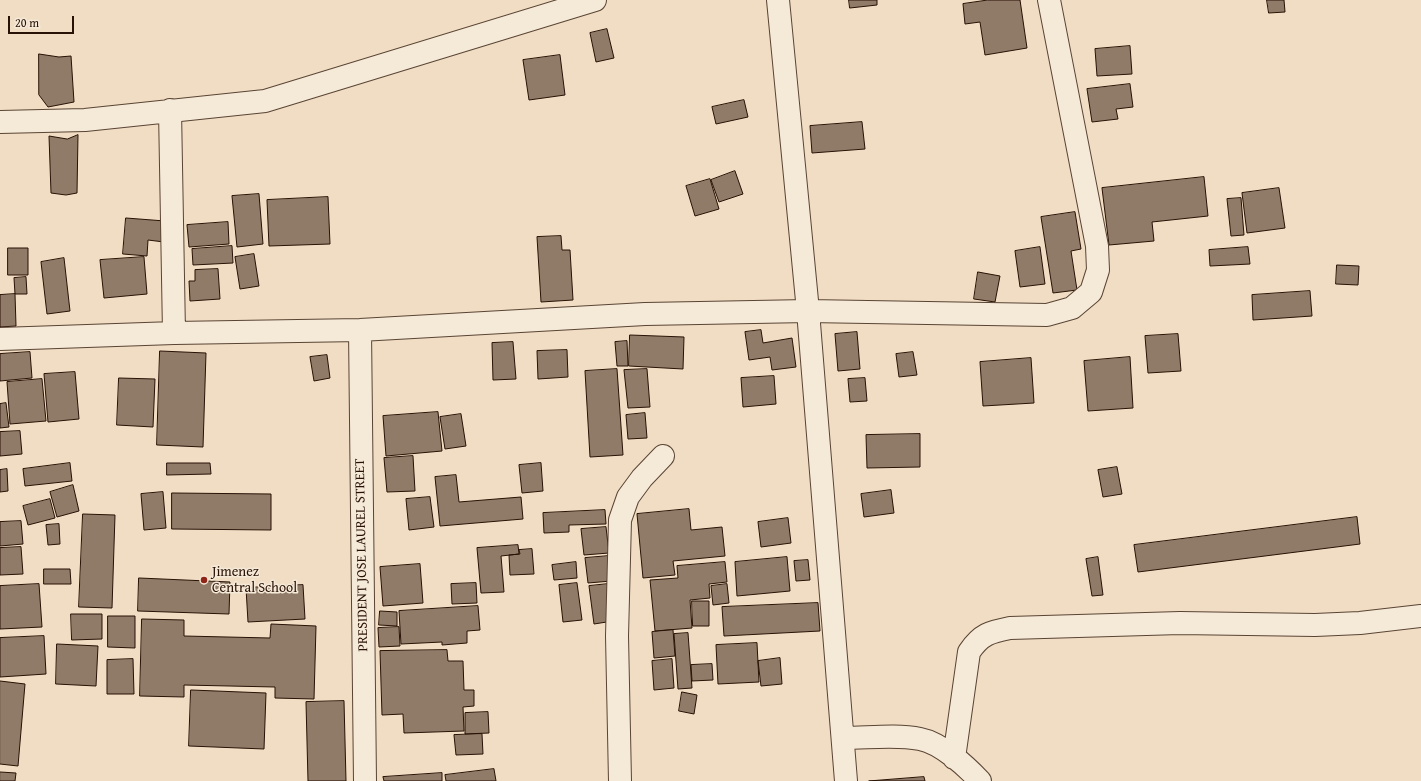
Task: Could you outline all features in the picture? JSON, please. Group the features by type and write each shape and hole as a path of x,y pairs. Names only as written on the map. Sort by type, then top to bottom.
{"street":[{"path":"0,122 85,120 265,101 595,0"},
{"path":"778,0 808,311 844,738 846,781"},
{"path":"0,339 174,333 360,330 644,314 808,311 1046,315 1072,308 1091,292 1098,270 1097,246 1049,0"},
{"path":"170,110 174,333"},
{"name":"PRESIDENT JOSE LAUREL STREET","path":"360,330 365,781"},
{"path":"620,781 617,636 620,520 628,497 642,478 663,456"},
{"path":"954,758 969,652 977,640 992,632 1010,628 1180,623 1315,625 1360,623 1421,616"},
{"path":"844,738 902,737 922,739 963,763 980,781"}],"building":[{"path":"849,0 877,0 877,5 850,8"},
{"path":"988,0 1020,0 1027,48 985,55 980,22 965,24 963,4"},
{"path":"1267,0 1284,0 1285,12 1269,13"},
{"path":"607,29 614,58 596,62 590,33"},
{"path":"1130,46 1132,74 1097,76 1095,49"},
{"path":"39,54 59,57 71,56 74,102 48,107 39,95"},
{"path":"560,55 565,95 529,100 523,60"},
{"path":"1130,84 1133,107 1116,109 1118,119 1092,122 1087,89"},
{"path":"744,100 748,117 716,124 712,107"},
{"path":"862,122 865,149 812,153 810,126"},
{"path":"78,135 77,193 66,195 51,193 49,136 67,139"},
{"path":"735,171 743,194 719,202 711,180"},
{"path":"1204,177 1208,216 1152,222 1154,241 1109,245 1102,188"},
{"path":"710,179 719,209 695,216 686,186"},
{"path":"1279,188 1285,228 1247,233 1242,193"},
{"path":"259,194 263,244 237,247 232,196"},
{"path":"328,197 330,244 269,246 267,200"},
{"path":"1241,198 1244,235 1231,236 1227,199"},
{"path":"1075,212 1081,249 1071,251 1077,290 1053,293 1041,217"},
{"path":"126,218 165,221 164,242 148,240 147,256 123,254"},
{"path":"228,222 229,244 189,247 187,225"},
{"path":"561,236 562,250 570,250 573,300 541,302 537,237"},
{"path":"232,246 233,263 193,265 192,249"},
{"path":"1040,247 1045,284 1020,287 1015,251"},
{"path":"1248,247 1250,264 1210,266 1209,250"},
{"path":"8,248 28,248 28,275 8,275"},
{"path":"254,254 259,286 240,289 235,257"},
{"path":"144,257 147,294 104,298 100,260"},
{"path":"64,258 70,311 47,314 41,262"},
{"path":"1337,265 1359,266 1358,285 1336,284"},
{"path":"218,269 220,299 190,301 189,281 195,281 195,270"},
{"path":"978,272 1000,276 995,302 974,299"},
{"path":"26,277 27,294 15,294 14,278"},
{"path":"1310,291 1312,316 1253,320 1252,295"},
{"path":"15,294 16,326 0,327 0,295"},
{"path":"761,330 763,343 792,338 796,367 772,370 770,357 749,360 745,332"},
{"path":"857,332 860,369 838,371 835,334"},
{"path":"1178,334 1181,371 1148,373 1145,336"},
{"path":"630,335 684,337 683,369 629,366"},
{"path":"627,341 628,366 617,366 615,342"},
{"path":"513,342 516,379 493,380 492,343"},
{"path":"567,350 568,377 538,379 537,351"},
{"path":"160,351 206,353 203,447 157,445"},
{"path":"30,352 32,378 0,381 0,354"},
{"path":"913,352 917,375 899,377 896,354"},
{"path":"327,355 330,378 314,381 310,357"},
{"path":"1130,357 1133,408 1088,411 1084,361"},
{"path":"1031,358 1034,403 983,406 980,362"},
{"path":"617,369 623,455 590,457 585,371"},
{"path":"647,369 650,407 628,408 624,370"},
{"path":"75,372 79,419 48,422 44,374"},
{"path":"774,376 776,404 743,407 741,378"},
{"path":"119,378 155,379 153,427 117,425"},
{"path":"865,378 867,401 850,402 848,379"},
{"path":"42,379 46,421 10,424 7,382"},
{"path":"6,403 9,427 0,428 0,404"},
{"path":"438,412 442,451 386,456 383,416"},
{"path":"645,413 647,438 628,439 626,415"},
{"path":"461,414 466,446 445,449 440,417"},
{"path":"20,431 22,454 0,456 0,432"},
{"path":"920,434 920,467 867,468 866,435"},
{"path":"413,456 415,491 387,492 384,458"},
{"path":"70,463 72,481 25,486 23,469"},
{"path":"167,463 210,463 211,474 167,475"},
{"path":"541,463 543,491 522,493 519,465"},
{"path":"1117,467 1122,494 1103,497 1098,470"},
{"path":"7,469 8,491 0,492 0,470"},
{"path":"456,475 459,502 521,497 523,519 440,526 435,477"},
{"path":"73,485 79,511 57,517 50,492"},
{"path":"891,490 894,513 864,517 861,494"},
{"path":"163,492 166,528 144,530 141,494"},
{"path":"172,493 271,494 271,530 172,529"},
{"path":"430,497 434,527 409,530 406,499"},
{"path":"50,499 55,518 28,525 23,506"},
{"path":"689,509 691,530 722,527 725,556 673,561 675,575 643,578 637,514"},
{"path":"605,510 606,524 569,525 569,532 544,533 543,513"},
{"path":"83,514 115,515 112,608 79,607"},
{"path":"1357,517 1360,544 1138,572 1134,545"},
{"path":"788,518 791,543 761,547 758,522"},
{"path":"21,521 23,544 0,546 0,522"},
{"path":"59,524 60,544 48,545 46,525"},
{"path":"606,527 609,553 584,555 581,529"},
{"path":"518,545 519,554 501,556 504,592 481,593 477,548"},
{"path":"21,547 23,574 0,575 0,548"},
{"path":"532,549 534,574 510,575 509,555 520,554 519,550"},
{"path":"609,556 611,581 588,583 585,558"},
{"path":"787,557 790,591 737,596 735,562"},
{"path":"1098,557 1103,595 1092,596 1086,559"},
{"path":"808,560 810,580 796,581 794,561"},
{"path":"576,562 577,578 554,580 552,565"},
{"path":"725,562 727,582 709,584 710,598 690,600 692,628 655,631 650,580 678,578 677,566"},
{"path":"420,564 423,603 383,606 380,567"},
{"path":"44,569 70,569 71,584 44,584"},
{"path":"139,578 230,582 229,614 138,611"},
{"path":"476,583 477,603 452,604 451,584"},
{"path":"577,583 582,620 563,622 559,585"},
{"path":"39,584 42,627 0,629 0,586"},
{"path":"608,584 613,621 594,624 589,586"},
{"path":"727,584 729,603 713,605 711,586"},
{"path":"303,585 305,619 248,622 246,588"},
{"path":"692,601 709,601 709,626 693,626"},
{"path":"818,603 820,631 724,636 722,607"},
{"path":"478,606 480,630 467,631 467,643 442,645 442,642 401,644 399,611"},
{"path":"380,611 397,612 397,626 379,625"},
{"path":"71,614 102,614 102,639 72,640"},
{"path":"108,616 135,616 135,648 108,647"},
{"path":"142,619 184,620 184,636 270,638 271,624 316,626 314,699 275,698 275,687 184,685 184,697 140,696"},
{"path":"399,627 400,646 379,647 378,628"},
{"path":"673,630 675,656 654,658 652,632"},
{"path":"688,633 692,688 678,689 674,634"},
{"path":"44,636 46,674 0,677 0,638"},
{"path":"757,643 759,682 718,684 716,645"},
{"path":"57,644 98,646 96,686 56,684"},
{"path":"447,650 448,661 463,661 464,690 474,690 474,706 463,707 464,731 404,733 403,714 382,715 380,651"},
{"path":"780,658 782,684 761,686 758,661"},
{"path":"133,659 134,694 107,694 107,660"},
{"path":"672,659 674,688 654,690 652,661"},
{"path":"712,664 713,680 692,681 691,665"},
{"path":"0,681 25,684 18,766 0,764"},
{"path":"191,690 266,693 264,749 189,746"},
{"path":"682,692 697,695 694,714 679,711"},
{"path":"344,701 346,781 308,781 306,702"},
{"path":"488,712 489,733 465,734 465,713"},
{"path":"482,734 483,754 456,755 454,735"},
{"path":"494,769 496,781 446,781 445,775"},
{"path":"0,772 16,773 15,781 0,781"},
{"path":"442,773 442,781 384,781 383,777"},
{"path":"924,777 925,781 869,781"}],"place":[{"name":"Jimenez Central School","path":"204,580"}]}
